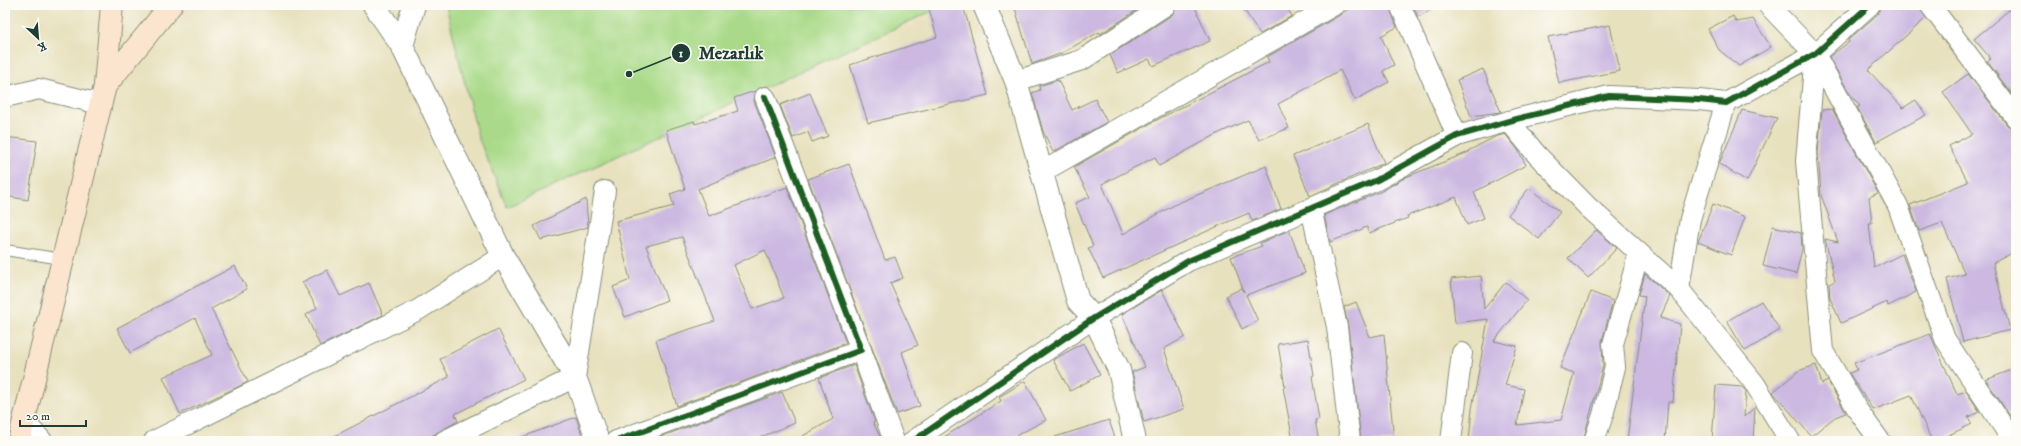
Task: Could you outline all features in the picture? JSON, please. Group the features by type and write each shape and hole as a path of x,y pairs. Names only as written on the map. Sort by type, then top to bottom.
{"main road":[{"path":"21,432 103,95 112,5"},
{"path":"103,95 171,5"}],"street":[{"path":"374,5 402,46 503,256 575,377 598,441"},
{"path":"402,46 414,5"},
{"path":"984,5 1016,81 1078,301 1094,318 1119,370 1135,441"},
{"path":"1016,81 1082,60 1166,5"},
{"path":"1042,172 1334,5"},
{"path":"1400,5 1457,136"},
{"path":"1768,5 1815,54 1898,206 1945,339 2013,441"},
{"path":"913,441 1094,318 1188,261 1377,180 1457,136 1509,121 1609,96 1726,103 1815,54 1870,5"},
{"path":"1930,5 2016,118"},
{"path":"1815,54 1806,161 1823,351 1859,412 1880,441"},
{"path":"5,97 39,89 103,95"},
{"path":"765,97 894,441"},
{"path":"1679,289 1690,219 1726,103"},
{"path":"1509,121 1537,155 1588,207 1679,289 1755,384 1790,441"},
{"path":"575,377 605,191"},
{"path":"1311,208 1337,327 1350,441"},
{"path":"1594,441 1603,414 1615,367 1613,344 1639,253"},
{"path":"154,441 418,310 503,256"},
{"path":"616,441 861,350"},
{"path":"1451,441 1462,353"},
{"path":"444,441 575,377"},
{"path":"1770,441 1777,420"},
{"path":"21,432 41,441"}],"lane":[{"path":"5,250 62,259"}],"green space":[{"path":"447,5 945,5 507,207 478,137"}],"building":[{"path":"928,5 963,5 988,95 868,123 850,65 937,37"},
{"path":"1014,5 1145,5 1100,34 1099,32 1062,53 1032,64"},
{"path":"1177,5 1194,5 1210,41 1153,66 1149,59 1118,73 1110,55 1172,15"},
{"path":"1241,5 1285,5 1292,16 1260,34"},
{"path":"1353,5 1389,5 1397,27 1381,36 1394,65 1383,71 1389,82 1355,100 1340,70 1278,104 1289,128 1259,140 1248,120 1219,133 1159,166 1155,157 1102,184 1123,234 1176,204 1266,166 1281,209 1252,221 1249,213 1103,278 1088,248 1093,246 1075,203 1090,197 1074,167 1153,122 1269,62 1267,57 1340,15"},
{"path":"1413,5 1440,5 1418,17"},
{"path":"1881,5 1919,5 1926,18 1868,70 1903,108 1916,100 1926,115 1876,142 1857,107 1860,106 1850,94 1829,57 1849,42 1848,40 1878,14"},
{"path":"2015,5 2016,99 1987,61 1991,59 1974,39"},
{"path":"1733,16 1736,22 1753,19 1771,47 1739,66 1719,50 1708,29"},
{"path":"1610,25 1620,71 1559,83 1548,37"},
{"path":"1483,69 1501,112 1471,116 1457,80"},
{"path":"1968,74 2007,125 2016,129 2016,251 1993,263 2010,330 1963,342 1947,279 1965,274 1942,223 1919,231 1910,205 1968,182 1949,146 1972,134 1943,92"},
{"path":"1058,80 1072,110 1095,99 1107,122 1053,152 1043,131 1032,93 1040,90 1039,86"},
{"path":"755,91 754,101 776,157 698,189 709,216 787,187 846,343 677,406 656,340 715,321 682,237 646,246 667,300 625,317 613,287 630,280 616,221 674,206 670,194 685,189 666,130 694,121 695,124 738,111 734,98","holes":["765,250 784,298 752,309 734,265"]},
{"path":"810,93 828,136 812,142 808,132 793,138 780,105"},
{"path":"1832,109 1878,193 1869,197 1872,223 1869,223 1874,268 1902,254 1916,292 1888,306 1887,302 1841,323 1830,298 1829,284 1835,281 1825,239 1838,242 1821,195 1818,152 1822,110"},
{"path":"1742,110 1777,118 1747,181 1719,164"},
{"path":"1368,124 1384,163 1310,196 1293,156"},
{"path":"1505,134 1518,150 1526,165 1474,192 1484,218 1467,225 1456,197 1369,233 1367,227 1330,242 1324,215 1382,191 1406,177 1469,152 1468,151 1495,137"},
{"path":"5,137 37,141 28,200 5,196"},
{"path":"849,164 885,260 895,257 903,278 890,283 918,345 902,352 920,406 897,414 808,179"},
{"path":"1529,188 1560,212 1539,239 1508,215"},
{"path":"586,199 588,227 541,240 534,226"},
{"path":"1713,204 1745,217 1731,255 1698,242"},
{"path":"1773,226 1801,233 1802,249 1796,274 1763,266"},
{"path":"1289,230 1305,273 1246,295 1258,321 1242,329 1226,296 1242,288 1244,292 1231,257 1262,246 1260,243"},
{"path":"1596,230 1617,248 1588,278 1568,258"},
{"path":"235,266 247,289 211,309 248,382 180,414 163,377 212,355 195,318 130,353 117,328"},
{"path":"327,270 340,296 369,283 383,315 320,346 306,315 317,308 302,282"},
{"path":"1645,274 1670,296 1660,318 1680,324 1673,402 1668,402 1665,441 1627,441 1645,296 1639,295"},
{"path":"1481,276 1484,309 1506,282 1527,300 1494,341 1517,346 1505,385 1524,389 1517,425 1561,420 1574,373 1560,368 1591,292 1613,301 1602,341 1603,366 1583,441 1469,441 1472,409 1488,319 1455,323 1451,279"},
{"path":"1162,290 1185,337 1164,349 1184,409 1144,422 1132,372 1145,367 1122,314"},
{"path":"1761,301 1780,330 1745,351 1727,321"},
{"path":"1356,302 1370,337 1384,334 1394,441 1361,441 1348,326 1344,307"},
{"path":"498,329 524,379 455,414 458,421 423,441 325,441 449,377 440,359"},
{"path":"1930,334 1957,394 1966,391 1980,412 1968,417 1972,424 1936,441 1932,441 1911,395 1873,410 1849,373 1857,370 1854,363"},
{"path":"1308,339 1314,376 1312,377 1319,419 1315,420 1319,441 1293,441 1283,387 1285,387 1278,344"},
{"path":"1083,343 1100,375 1070,391 1053,360"},
{"path":"854,365 875,422 873,422 882,441 794,441 833,419 819,378"},
{"path":"1816,365 1822,384 1828,381 1846,413 1835,417 1811,436 1773,392 1798,371"},
{"path":"2016,368 2016,425 1986,380"},
{"path":"1025,381 1046,420 1006,441 938,441 1001,401 999,397"},
{"path":"1716,385 1742,387 1746,391 1744,417 1755,407 1753,441 1712,441"},
{"path":"782,392 795,423 751,441 649,441"},
{"path":"576,417 584,441 517,441 517,439"},
{"path":"1109,420 1116,441 1056,441 1055,437"}],"cycle path":[{"path":"913,441 1094,318 1188,261 1377,180 1457,136 1516,119 1609,96 1699,100 1726,103 1815,54 1870,5"},
{"path":"616,441 861,350 765,97"}],"place":[{"name":"Mezarlık","path":"629,74"}]}
